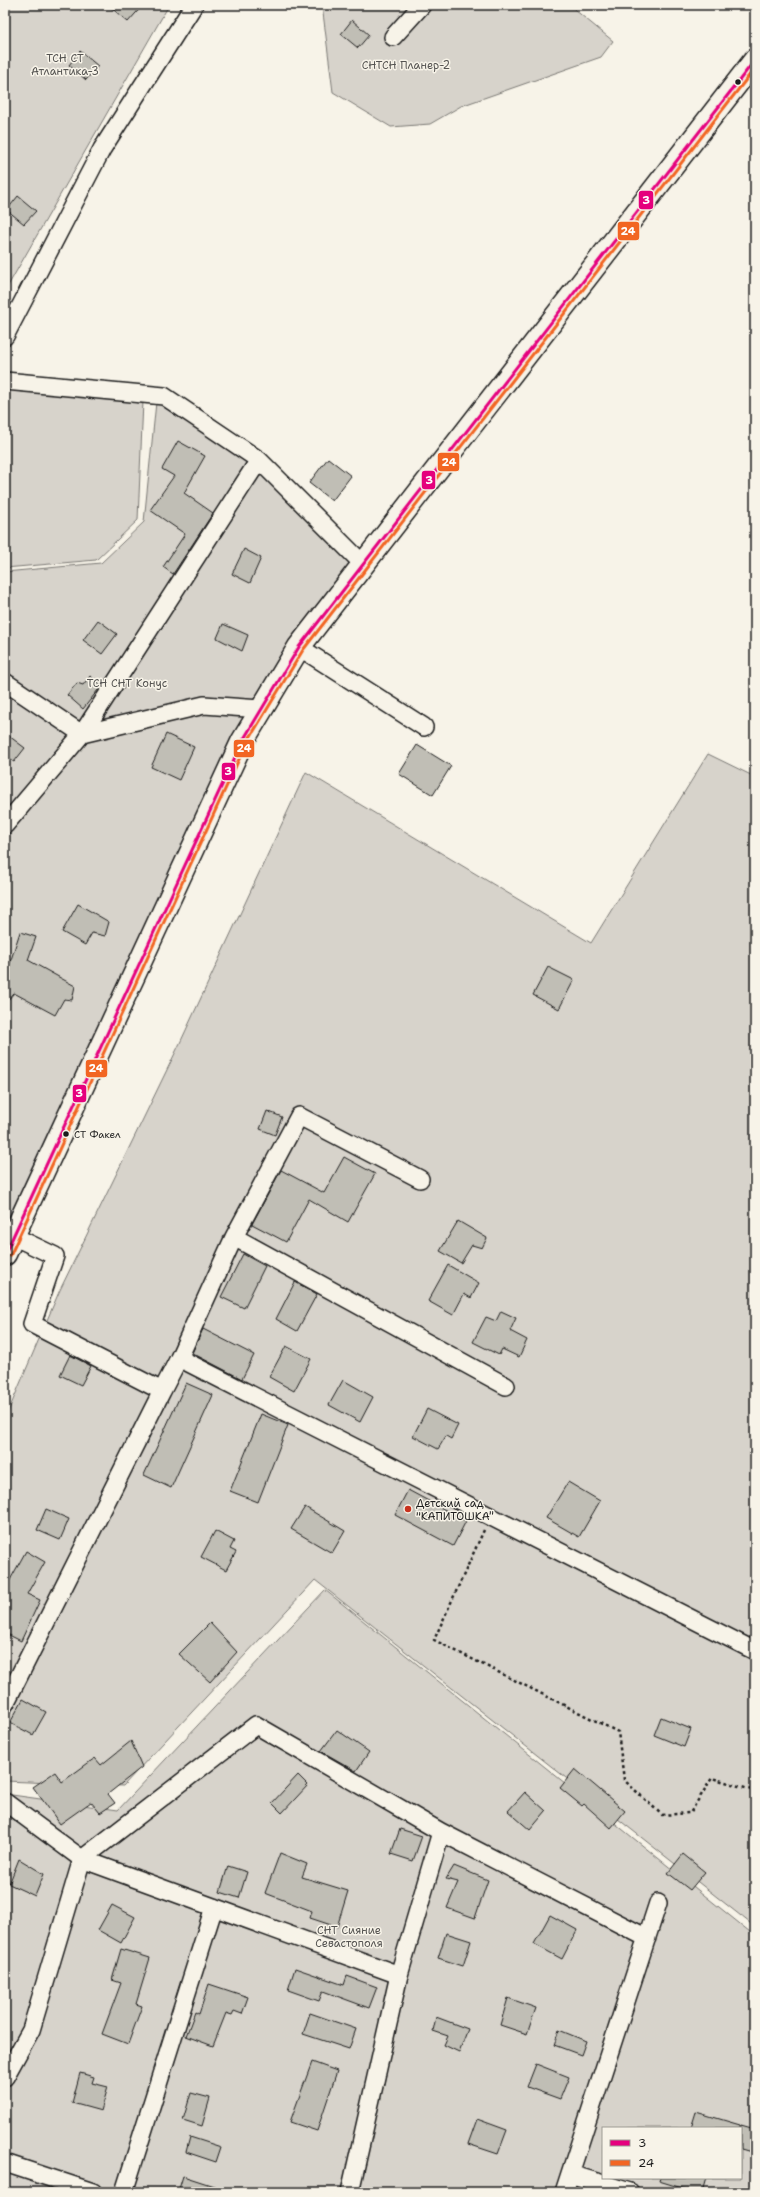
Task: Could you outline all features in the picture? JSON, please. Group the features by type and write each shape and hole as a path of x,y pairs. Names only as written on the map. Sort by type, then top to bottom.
{"main road":[{"path":"8,1240 242,742 299,647 755,60"}],"street":[{"path":"5,336 102,150 194,5"},
{"path":"393,37 422,5"},
{"path":"5,381 164,396 259,460 364,564"},
{"path":"5,825 82,734 259,460"},
{"path":"299,647 424,727"},
{"path":"5,682 82,734 204,705 261,710"},
{"path":"5,1704 179,1358 234,1237 299,1116 420,1179"},
{"path":"234,1237 506,1386"},
{"path":"8,1240 55,1256 32,1324 162,1391"},
{"path":"179,1358 755,1651"},
{"path":"5,2077 31,2030 82,1859 256,1725 441,1832 647,1938"},
{"path":"5,1802 82,1859 399,1975"},
{"path":"350,2192 399,1975 441,1832"},
{"path":"564,2192 658,1903"},
{"path":"124,2192 214,1907"},
{"path":"5,2163 93,2192"},
{"path":"570,2174 630,2192"}],"path":[{"path":"490,1517 434,1640 618,1732 624,1780 662,1815 690,1813 712,1778 755,1791"}],"green space":[{"name":"ТСН СТ Атлантика-3","path":"5,5 169,5 5,291"},
{"name":"СНТСН Планер-2","path":"322,5 569,5 613,41 601,57 461,106 430,124 391,127 333,92"},
{"path":"5,383 143,401 138,520 96,560 5,568"},
{"name":"ТСН СНТ Конус","path":"156,402 262,470 355,566 293,641 10,1224 5,1218 5,572 101,563 144,522"},
{"path":"708,754 755,777 755,1927 315,1580 123,1786 5,1781 5,1419 59,1292 180,1043 306,772 591,943"},
{"name":"СНТ Сияние Севастополя","path":"325,1590 755,1936 755,2192 5,2192 5,1794 118,1810"}],"building":[{"path":"108,5 143,5 128,22"},
{"path":"352,20 369,35 358,48 341,34"},
{"path":"80,51 98,66 86,80 69,65"},
{"path":"18,196 36,211 24,224 7,210"},
{"path":"178,441 205,456 184,493 213,513 173,574 163,567 185,534 150,510 174,476 162,469"},
{"path":"328,458 351,476 332,501 309,483"},
{"path":"244,549 261,558 250,583 232,574"},
{"path":"98,620 117,634 102,654 83,640"},
{"path":"223,624 248,635 242,651 217,638"},
{"path":"90,676 102,685 83,709 67,695 77,683 83,685"},
{"path":"5,733 25,748 14,762 5,756"},
{"path":"166,734 194,747 179,780 151,767"},
{"path":"417,745 451,766 433,795 399,774"},
{"path":"78,904 109,922 105,936 92,933 85,945 62,932"},
{"path":"20,932 36,937 28,960 75,986 72,1000 64,999 55,1015 14,993 5,1003 5,978"},
{"path":"548,967 574,980 559,1009 533,995"},
{"path":"267,1111 282,1117 275,1135 260,1129"},
{"path":"344,1157 375,1174 348,1222 309,1199 286,1242 252,1224 281,1170 324,1193"},
{"path":"458,1221 487,1238 482,1248 472,1245 461,1263 440,1251"},
{"path":"243,1254 265,1266 244,1308 221,1297"},
{"path":"448,1265 479,1283 471,1298 464,1294 453,1315 428,1301"},
{"path":"295,1282 317,1294 297,1331 276,1319"},
{"path":"501,1311 516,1318 510,1331 527,1340 519,1357 502,1349 499,1355 473,1342 486,1317 496,1321"},
{"path":"203,1329 254,1355 242,1379 192,1353"},
{"path":"286,1346 311,1359 294,1391 269,1377"},
{"path":"70,1355 91,1366 81,1385 60,1375"},
{"path":"343,1380 373,1397 360,1422 329,1405"},
{"path":"186,1383 213,1395 171,1488 144,1475"},
{"path":"427,1409 458,1425 451,1439 446,1436 438,1449 413,1436"},
{"path":"261,1414 288,1425 258,1502 230,1491"},
{"path":"568,1482 600,1501 579,1537 546,1518"},
{"path":"408,1490 466,1521 453,1546 395,1515"},
{"path":"305,1507 345,1531 332,1553 291,1529"},
{"path":"46,1509 69,1519 60,1540 37,1530"},
{"path":"215,1531 234,1541 230,1549 236,1552 226,1570 201,1557"},
{"path":"26,1551 45,1562 27,1594 40,1600 21,1641 5,1633 5,1589"},
{"path":"210,1623 237,1652 210,1682 179,1654"},
{"path":"23,1699 46,1712 33,1735 10,1723"},
{"path":"661,1717 691,1729 684,1747 654,1735"},
{"path":"337,1730 369,1752 356,1771 321,1751"},
{"path":"131,1741 142,1767 108,1794 115,1803 100,1813 91,1802 60,1824 33,1787 55,1772 62,1782 95,1758 101,1765"},
{"path":"575,1769 625,1811 611,1828 584,1804 582,1806 560,1788"},
{"path":"298,1775 308,1785 282,1813 272,1803"},
{"path":"525,1792 546,1811 530,1830 508,1811"},
{"path":"400,1829 422,1836 413,1861 391,1854"},
{"path":"280,1853 307,1864 302,1877 348,1891 337,1927 310,1918 312,1911 265,1893"},
{"path":"683,1854 705,1872 690,1890 668,1873"},
{"path":"19,1859 44,1874 35,1896 9,1884"},
{"path":"228,1866 247,1872 239,1898 220,1892"},
{"path":"454,1866 488,1880 475,1918 447,1908 458,1882 446,1879"},
{"path":"112,1905 135,1917 121,1943 98,1930"},
{"path":"550,1915 577,1930 562,1959 534,1944"},
{"path":"446,1933 471,1941 463,1966 438,1958"},
{"path":"121,1949 150,1958 136,2004 142,2006 128,2044 102,2034 121,1983 112,1980"},
{"path":"295,1968 344,1985 347,1976 377,1987 369,2008 323,1991 319,2001 288,1990"},
{"path":"209,1984 248,1997 242,2014 234,2011 232,2015 226,2013 213,2046 186,2036 195,2012 199,2014"},
{"path":"508,1998 536,2008 527,2034 500,2025"},
{"path":"310,2013 356,2029 349,2049 303,2034"},
{"path":"436,2017 468,2029 459,2052 444,2045 448,2036 433,2031"},
{"path":"559,2030 586,2041 581,2055 554,2045"},
{"path":"312,2062 337,2071 317,2131 290,2122"},
{"path":"536,2064 569,2077 560,2099 527,2087"},
{"path":"80,2073 94,2077 92,2083 108,2087 101,2111 72,2103"},
{"path":"191,2093 210,2098 202,2126 183,2120"},
{"path":"696,2112 740,2125 740,2127 691,2127"},
{"path":"477,2119 507,2130 498,2154 468,2144"},
{"path":"741,2125 755,2129 755,2153 742,2149"},
{"path":"190,2137 221,2147 216,2162 186,2152"},
{"path":"183,2176 223,2189 223,2192 178,2192"},
{"path":"660,2179 706,2179 702,2192 695,2192 659,2181"}],"transit line":[{"name":"3","path":"5,1254 242,742 299,647 755,60"},
{"name":"24","path":"10,1256 246,744 303,650 755,68"}],"place":[{"name":"СТ Факел","path":"66,1134"},
{"name":"Детский сад \"КАПИТОШКА\"","path":"408,1509"}]}
